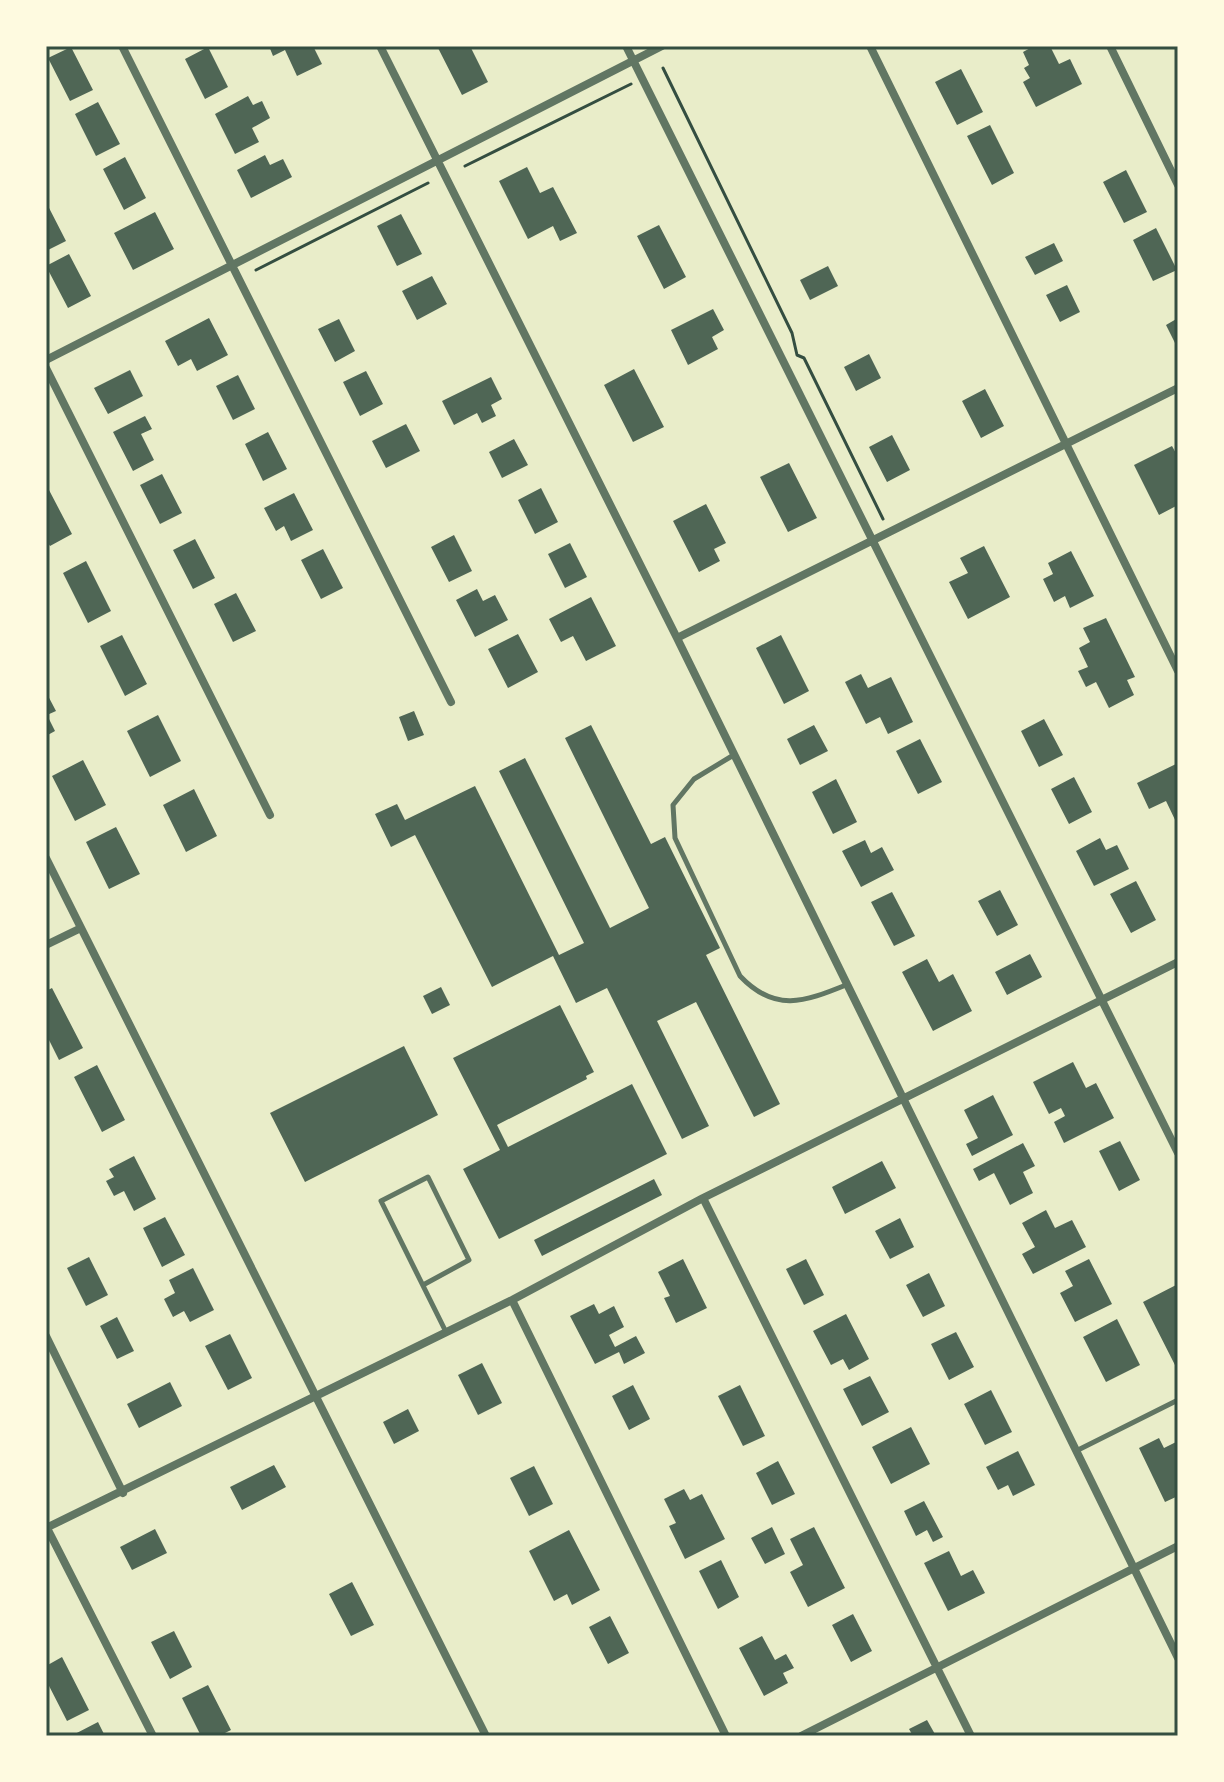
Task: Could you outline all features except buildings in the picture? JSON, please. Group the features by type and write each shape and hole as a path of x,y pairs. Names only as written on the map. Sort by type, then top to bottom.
{"street":[{"path":"122,46 451,702"},
{"path":"380,46 677,638 732,756 1178,1658"},
{"path":"626,46 1178,1153"},
{"path":"46,360 662,46"},
{"path":"870,46 1064,446 1178,671"},
{"path":"1110,46 1178,185"},
{"path":"46,368 270,815"},
{"path":"677,638 872,544 1178,388"},
{"path":"46,858 486,1736"},
{"path":"46,945 81,928"},
{"path":"153,1736 46,1528 123,1493 313,1396 512,1300 703,1198 1178,962"},
{"path":"703,1198 971,1736"},
{"path":"512,1300 726,1736"},
{"path":"46,1336 123,1493"},
{"path":"801,1736 1178,1546"}],"lane":[{"path":"732,756 694,779 673,805 675,838 740,976 756,993 802,1003 846,985"},
{"path":"423,1285 469,1260 428,1177 381,1201 446,1332"},
{"path":"1076,1451 1178,1400"}],"path":[{"path":"663,68 792,333 797,355 804,358 883,519"},
{"path":"465,166 635,83"},
{"path":"255,270 428,183"}]}
